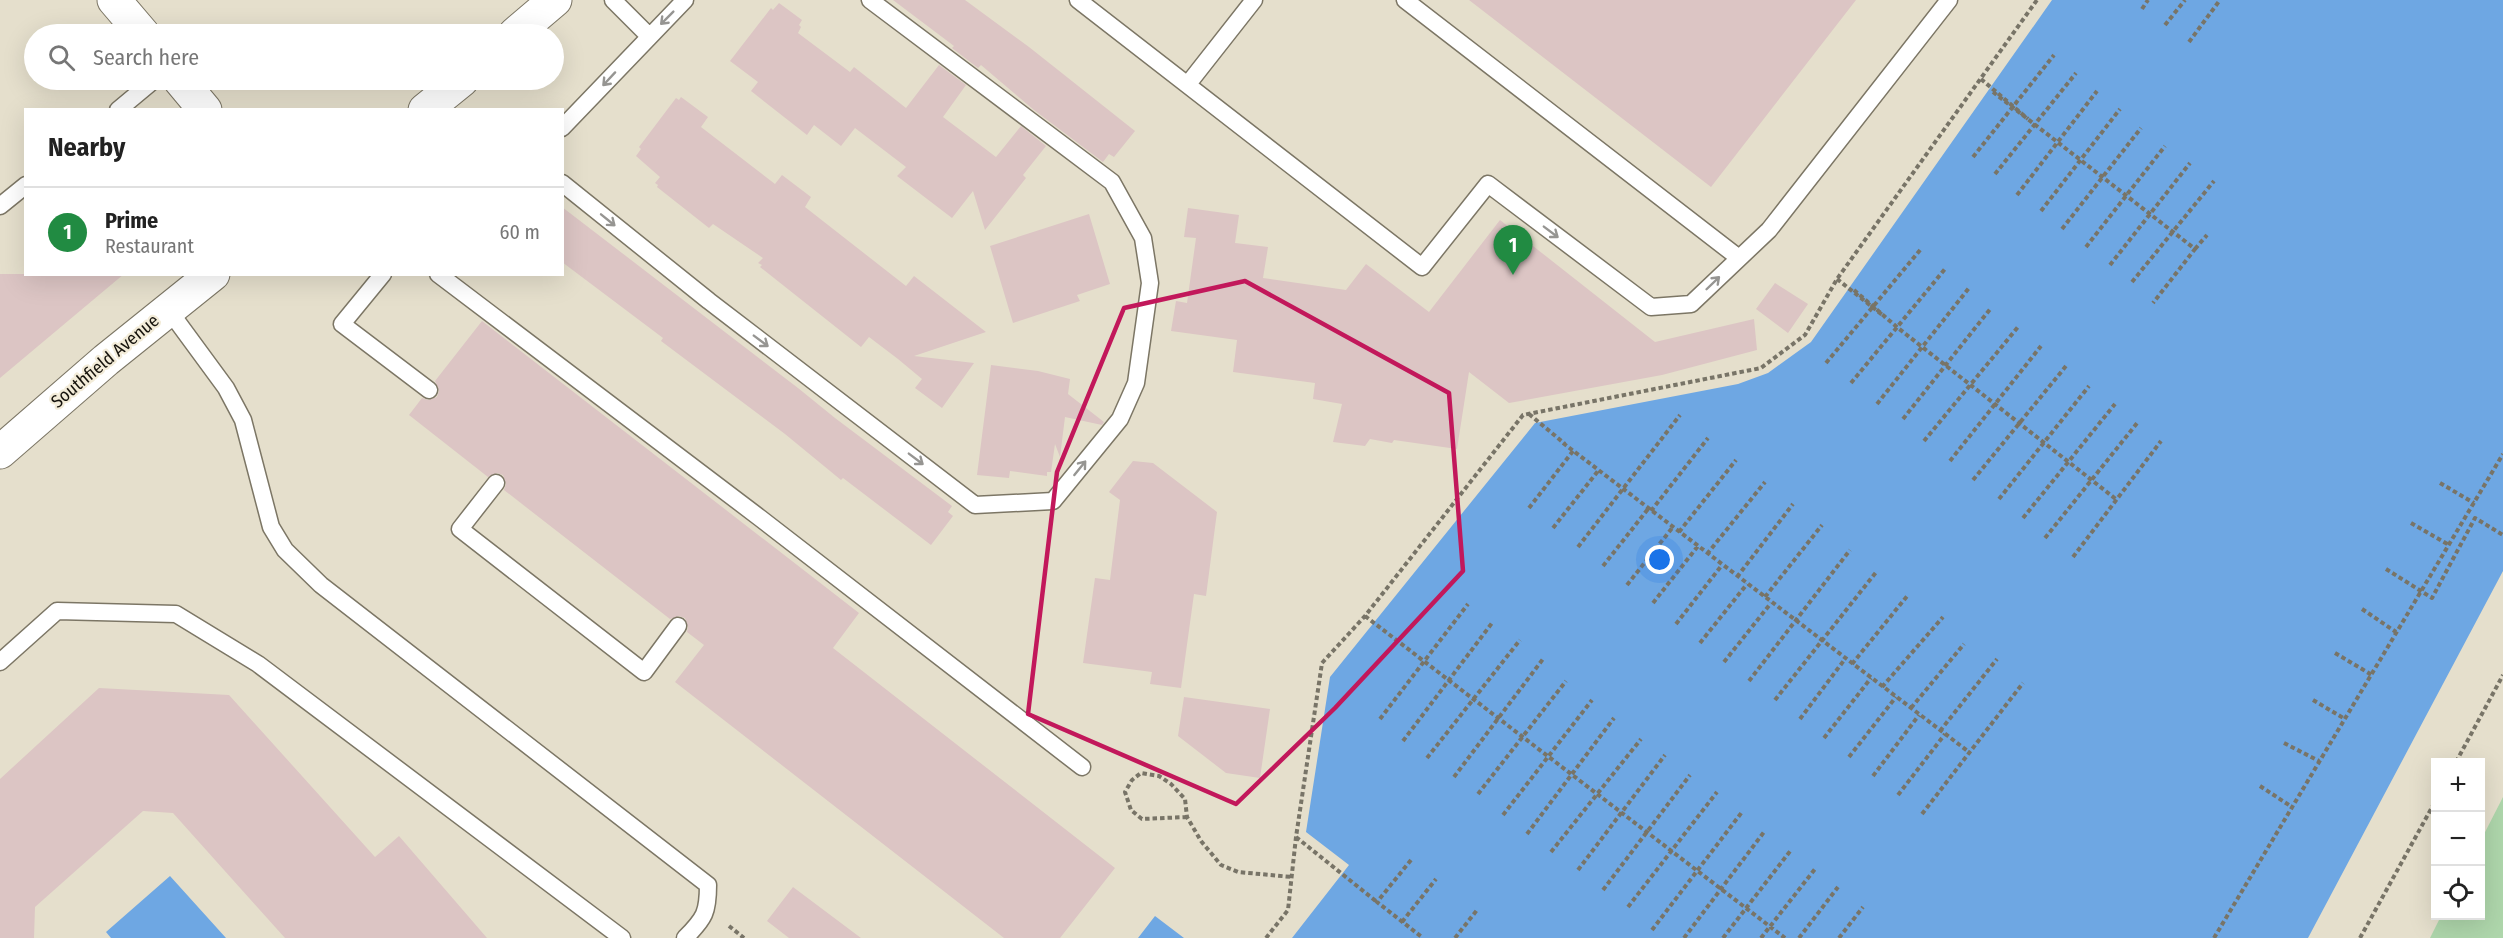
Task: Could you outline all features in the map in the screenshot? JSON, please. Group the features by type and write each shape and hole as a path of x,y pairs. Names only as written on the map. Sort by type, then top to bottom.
{"street":[{"path":"114,0 134,24"},
{"path":"527,24 555,0"},
{"path":"188,90 203,108"},
{"path":"427,108 450,90"},
{"name":"Southfield Avenue","path":"0,452 168,309 210,276"}],"lane":[{"path":"613,0 649,36"},
{"path":"564,126 685,0"},
{"path":"564,185 709,301 975,505 1053,501 1120,419 1136,383 1150,283 1143,238 1112,182 870,0"},
{"path":"1078,0 1422,267 1488,184 1651,307 1691,304 1769,230 1949,0"},
{"path":"1188,84 1254,0"},
{"path":"1405,0 1739,258"},
{"path":"120,108 142,90"},
{"path":"0,206 24,187"},
{"path":"381,276 342,324 429,390"},
{"path":"441,276 756,524 1082,767"},
{"path":"168,309 226,388 243,420 272,527 285,550 321,585 708,885 708,909 697,927 685,938"},
{"path":"496,483 460,530 644,672 678,626"},
{"path":"0,662 57,610 176,614 258,664 622,938"}],"path":[{"path":"1266,938 1288,910 1296,837 1322,663 1365,616 1523,415 1761,368 1805,335 1837,279 2037,0"},
{"path":"2142,9 2148,0"},
{"path":"2165,25 2185,0"},
{"path":"2189,42 2220,0"},
{"path":"1973,157 2054,55"},
{"path":"1995,174 2076,73"},
{"path":"1980,79 2035,125 2195,249"},
{"path":"2017,195 2097,91"},
{"path":"1993,92 2028,119"},
{"path":"2041,211 2120,109"},
{"path":"2062,229 2141,128"},
{"path":"2086,247 2165,146"},
{"path":"2110,265 2190,163"},
{"path":"2132,282 2214,180"},
{"path":"2152,303 2207,235"},
{"path":"1826,363 1921,249"},
{"path":"1851,382 1945,269"},
{"path":"1837,279 1886,317"},
{"path":"1877,404 1969,288"},
{"path":"1854,290 1898,328 2117,500"},
{"path":"1903,419 1991,308"},
{"path":"1924,441 2018,327"},
{"path":"1950,461 2041,346"},
{"path":"1973,480 2066,366"},
{"path":"1999,500 2089,386"},
{"path":"2023,518 2115,404"},
{"path":"1529,414 1598,471 1968,752"},
{"path":"1578,547 1680,415"},
{"path":"2044,538 2138,422"},
{"path":"1603,566 1708,438"},
{"path":"2073,557 2161,441"},
{"path":"1563,443 1582,458"},
{"path":"1529,508 1573,451"},
{"path":"2214,938 2503,454"},
{"path":"1679,533 1736,460"},
{"path":"1553,528 1598,471"},
{"path":"1707,554 1765,482"},
{"path":"2440,483 2474,503"},
{"path":"1737,577 1793,504"},
{"path":"2386,569 2432,598 2475,519 2503,536"},
{"path":"2411,524 2449,545"},
{"path":"1765,597 1822,525"},
{"path":"1627,585 1673,527"},
{"path":"1653,603 1698,546"},
{"path":"1749,681 1850,550"},
{"path":"1676,624 1722,565"},
{"path":"1775,700 1877,571"},
{"path":"1700,643 1747,584"},
{"path":"1852,664 1908,594"},
{"path":"1724,662 1771,603"},
{"path":"1380,719 1468,604"},
{"path":"2362,609 2396,632"},
{"path":"1365,616 1785,938"},
{"path":"1882,687 1943,617"},
{"path":"1403,741 1492,623"},
{"path":"1427,758 1520,640"},
{"path":"1911,708 1964,644"},
{"path":"2335,653 2372,675"},
{"path":"1940,731 1997,658"},
{"path":"1454,777 1543,659"},
{"path":"1800,719 1845,659"},
{"path":"2458,758 2503,675"},
{"path":"1824,738 1870,678"},
{"path":"1478,794 1566,681"},
{"path":"1922,814 2023,683"},
{"path":"1849,757 1896,697"},
{"path":"1503,815 1592,700"},
{"path":"2313,700 2345,719"},
{"path":"1874,776 1919,715"},
{"path":"1527,834 1614,718"},
{"path":"1898,795 1945,735"},
{"path":"1551,852 1641,738"},
{"path":"2284,743 2319,761"},
{"path":"1578,870 1665,755"},
{"path":"1187,817 1142,819 1131,810 1125,792 1132,780 1141,773 1159,776 1171,784 1185,799 1187,817 1201,842 1221,865 1238,872 1292,877"},
{"path":"1603,890 1690,775"},
{"path":"2260,786 2292,807"},
{"path":"1628,907 1717,792"},
{"path":"2369,938 2361,936 2431,809"},
{"path":"1652,930 1742,812"},
{"path":"1684,938 1764,832"},
{"path":"1296,837 1423,938"},
{"path":"1723,938 1791,850"},
{"path":"1377,902 1411,860"},
{"path":"1761,938 1815,869"},
{"path":"1402,922 1436,879"},
{"path":"1799,938 1838,887"},
{"path":"1839,938 1863,907"},
{"path":"1455,938 1477,910"}],"highlighted area":[{"path":"1245,281 1449,393 1463,571 1335,708 1236,804 1028,714 1057,472 1124,308"}],"green space":[{"path":"2503,797 2503,938 2430,938 2439,920 2485,920 2485,832"}],"water":[{"path":"2052,0 2503,0 2503,571 2308,938 1292,938 1349,865 1306,832 1330,677 1535,423 1738,384 1768,373 1811,342"},
{"path":"170,876 226,938 111,938 106,932"},
{"path":"1155,916 1184,938 1138,938"}],"building":[{"path":"893,0 965,0 1029,47 1135,131 1114,157 1109,154 1103,162 1034,110 981,65 978,68 952,48 954,46"},
{"path":"1469,0 1856,0 1711,187"},
{"path":"779,3 802,20 798,33 850,72 854,67 906,108 939,65 966,85 943,117 996,157 1021,126 1046,146 1023,175 1026,178 985,230 973,191 952,218 897,176 906,167 855,128 841,146 814,125 807,135 751,91 758,82 730,61 771,8 773,10"},
{"path":"681,97 708,117 701,127 775,184 782,175 811,197 805,207 906,286 914,276 986,332 914,356 974,363 942,408 915,388 922,379 898,359 869,337 861,347 760,267 762,265 758,263 763,258 713,224 709,228 657,187 655,183 660,177 636,156 641,149 639,147 676,98 679,100"},
{"path":"1188,208 1239,215 1235,243 1268,247 1263,278 1346,290 1366,264 1429,312 1500,220 1655,342 1754,319 1757,350 1662,375 1509,403 1469,372 1457,449 1394,440 1392,443 1370,439 1365,446 1333,442 1342,404 1313,399 1315,383 1233,372 1237,340 1171,331 1176,301 1187,303 1196,238 1184,237"},
{"path":"564,209 952,506 948,512 953,516 931,545 843,478 841,480 785,434 661,341 663,338 564,264"},
{"path":"1089,214 1110,284 1077,295 1080,301 1013,323 990,246"},
{"path":"0,274 122,276 0,378"},
{"path":"1775,283 1808,304 1788,333 1756,309"},
{"path":"482,321 859,613 833,648 1115,868 1060,938 1004,938 675,682 704,645 687,632 685,618 679,616 670,619 504,490 506,484 503,475 497,473 488,477 409,415 422,398 428,400 437,397 439,391 435,381"},
{"path":"991,365 1038,371 1070,379 1068,394 1104,422 1102,425 1065,417 1060,457 1055,444 1051,472 1047,472 1047,476 1010,471 1009,478 977,475"},
{"path":"1133,461 1153,463 1217,512 1206,596 1194,594 1181,688 1150,684 1152,672 1083,663 1095,578 1110,580 1120,500 1109,492"},
{"path":"99,688 229,695 375,857 399,836 487,938 285,938 173,813 143,811 35,907 34,938 0,938 0,779"},
{"path":"1184,697 1270,709 1260,778 1226,773 1178,736"},
{"path":"793,887 861,938 789,938 767,921"}],"place":[{"name":"Prime","path":"1513,275"}]}
